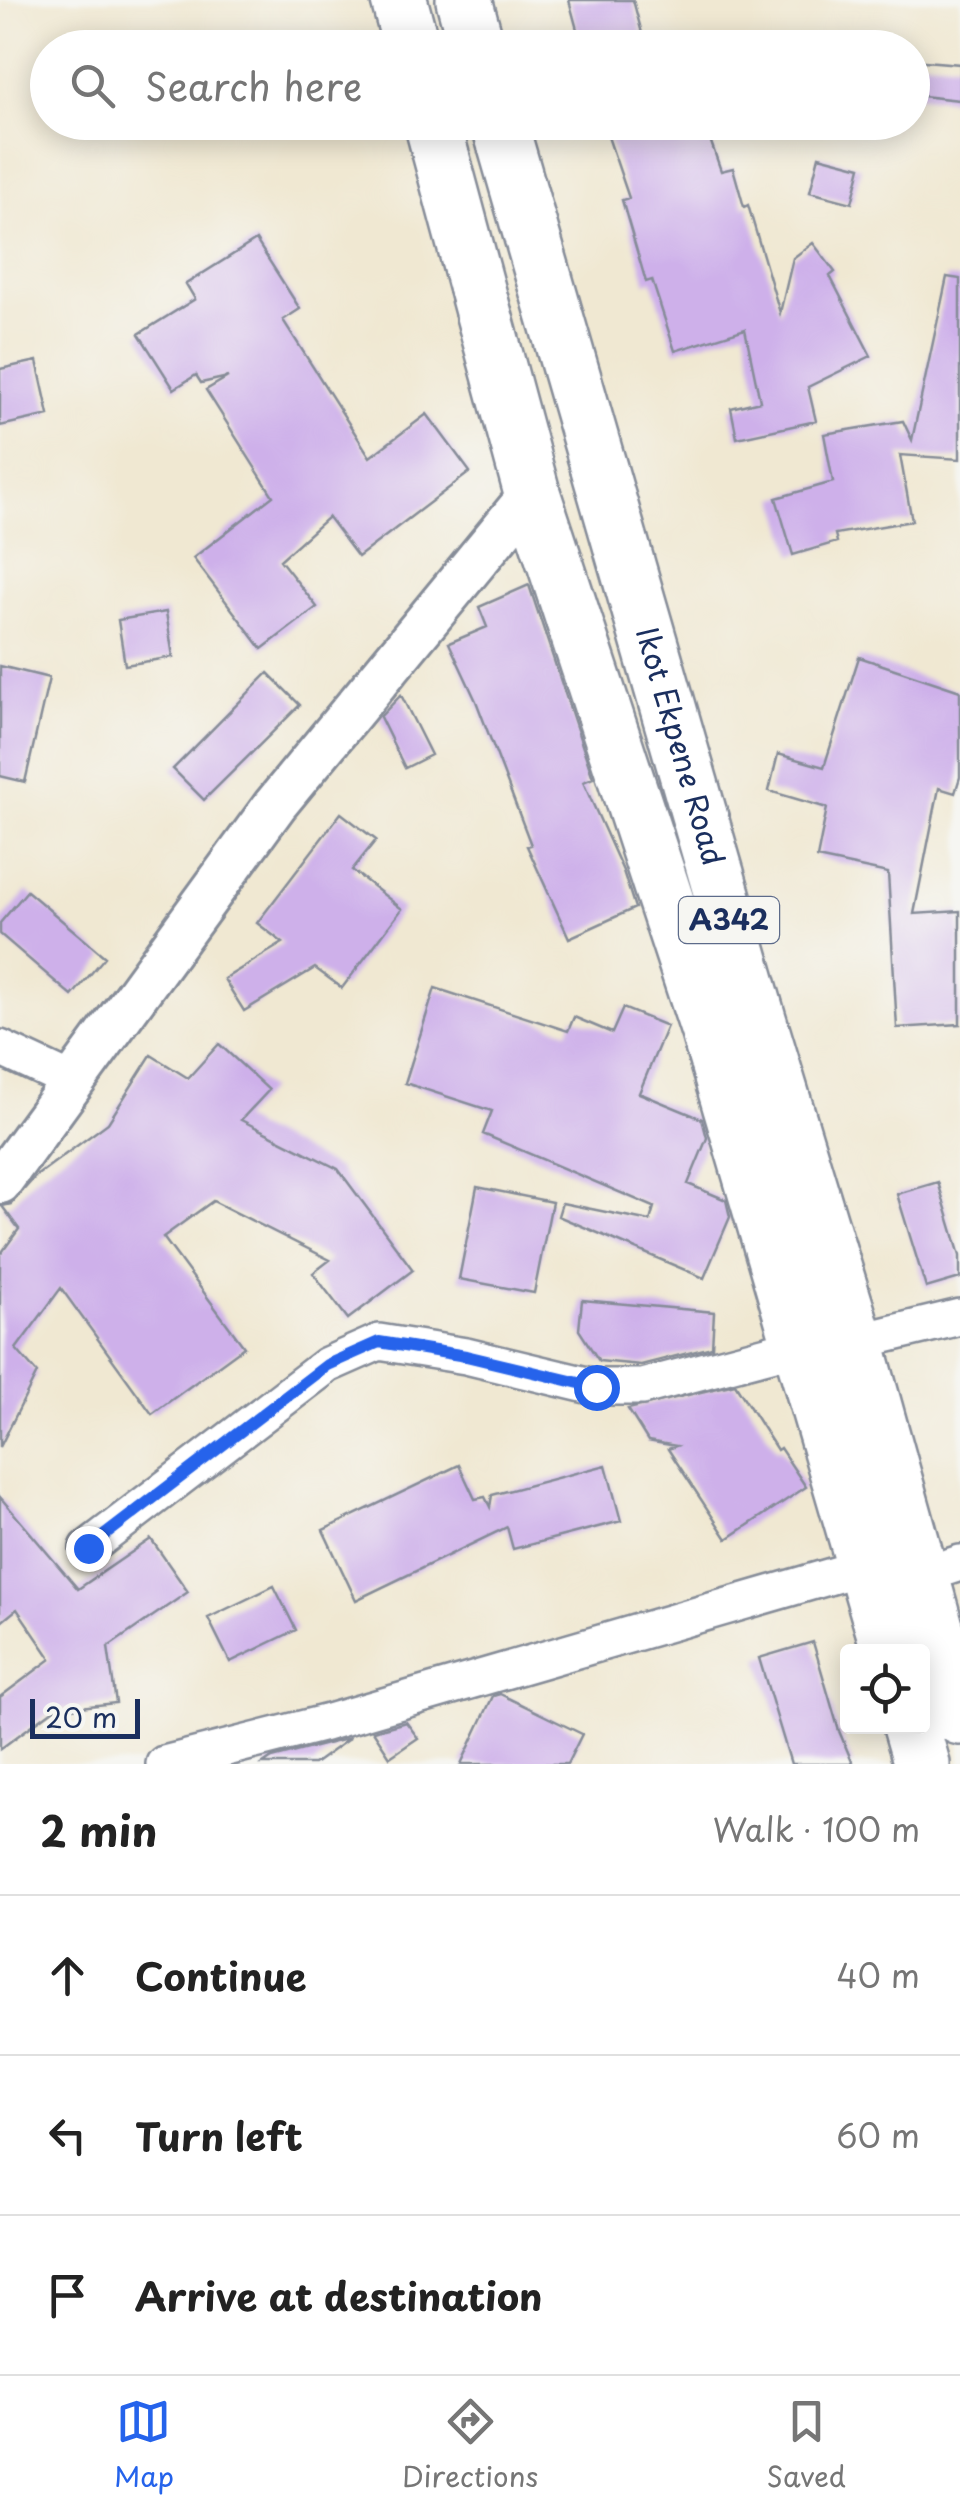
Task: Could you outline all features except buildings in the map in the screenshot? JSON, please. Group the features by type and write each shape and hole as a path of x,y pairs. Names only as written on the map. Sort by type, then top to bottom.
{"highway":[{"path":"399,0 407,30"},
{"path":"464,0 473,30"},
{"name":"Ikot Ekpene Road","path":"437,140 532,492 941,1570 960,1717"},
{"name":"Ikot Ekpene Road","path":"504,140 733,1026 801,1345 888,1644"},
{"path":"914,1734 922,1764"}],"street":[{"path":"0,1182 274,805 532,492"},
{"path":"0,1048 73,1082"},
{"path":"856,1342 960,1317"},
{"path":"88,1548 327,1365 379,1342 466,1356 596,1387 642,1387 801,1345"},
{"path":"164,1764 325,1723 866,1566"}],"route":[{"path":"88,1548 327,1365 379,1342 466,1356 596,1387"}]}
